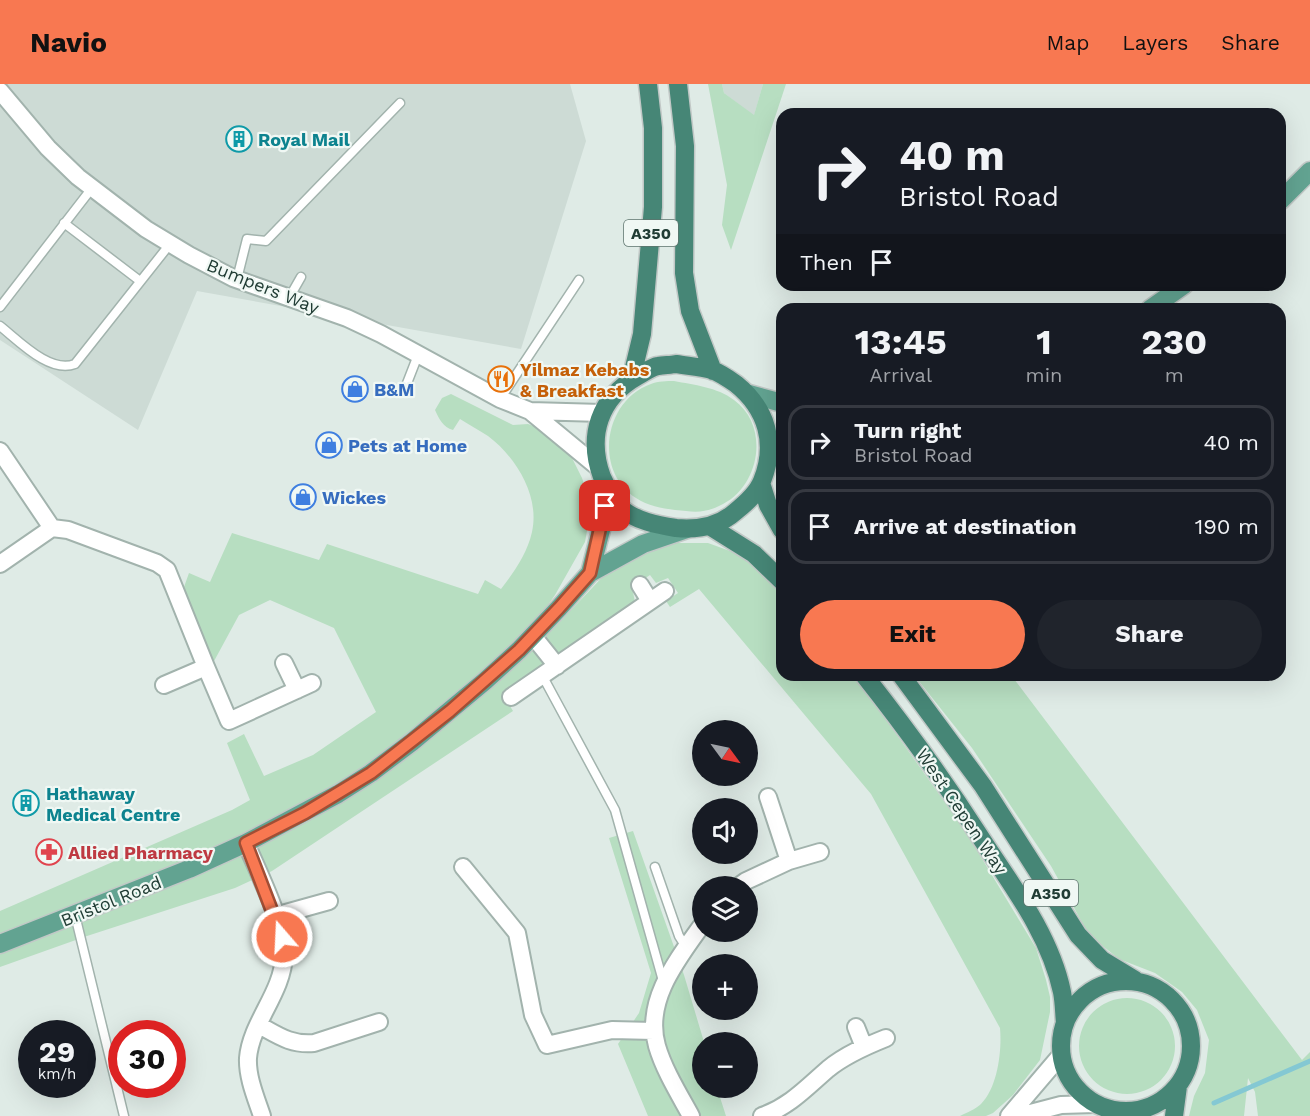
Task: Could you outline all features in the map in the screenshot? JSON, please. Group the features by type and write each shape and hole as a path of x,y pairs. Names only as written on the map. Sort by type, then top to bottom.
{"highway":[{"name":"A350","path":"631,380 642,334 653,207 653,128 648,84"},
{"name":"A350","path":"678,84 685,146 684,273 690,311 713,371"},
{"path":"676,364 713,371 732,381 749,394 760,410 766,426 768,460 761,483 749,501 732,516 711,527 687,529 658,525 622,508 607,489 595,452 596,431 602,413 614,394 631,380 656,366 676,364"},
{"path":"761,483 768,505 776,519"},
{"path":"711,527 754,554 776,575"},
{"name":"West Cepen Way","path":"869,681 942,778 1022,901 1053,961 1062,993 1065,1023"},
{"name":"West Cepen Way","path":"905,681 983,786 1078,935 1102,960 1138,982"},
{"path":"1120,981 1138,982 1156,988 1171,999 1183,1014 1190,1031 1191,1050 1187,1069 1178,1086 1164,1100 1146,1109 1117,1113 1095,1104 1072,1084 1061,1055 1061,1039 1065,1023 1074,1007 1087,994 1103,985 1120,981"},
{"path":"1174,1116 1178,1086"}],"main road":[{"path":"1286,195 1310,171"},
{"path":"1158,303 1176,291"},
{"path":"749,394 776,401"},
{"path":"768,460 776,448"},
{"name":"Bristol Road","path":"590,573 603,522 607,489"},
{"name":"Bristol Road","path":"0,945 170,877 246,843 305,813 371,773 450,711 533,636 590,573 643,544 687,529"}],"street":[{"name":"Bumpers Way","path":"0,91 48,148 92,188 170,244 237,279 347,318 500,399 530,411 599,468"},
{"name":"Bumpers Way","path":"530,411 602,413"},
{"path":"0,451 52,528"},
{"path":"0,564 52,528 68,531 157,563 167,570 229,721 305,686 284,663"},
{"path":"640,585 650,601"},
{"path":"511,697 665,591"},
{"path":"533,636 557,666"},
{"path":"164,685 206,667"},
{"path":"768,797 789,861"},
{"path":"246,843 275,916 285,953 279,982 251,1043 248,1058 249,1074 262,1116"},
{"path":"757,876 789,861 820,852"},
{"path":"463,867 517,933 533,1015 547,1045 612,1030 654,1031"},
{"path":"275,916 329,902"},
{"path":"691,1116 664,1065 657,1048 654,1031 655,1008 664,984 692,939"},
{"path":"259,1025 288,1041 304,1044 314,1043 380,1022"},
{"path":"856,1027 864,1047"},
{"path":"762,1116 785,1106 828,1069 864,1047 886,1038"},
{"path":"1010,1116 1061,1055"},
{"path":"1019,1116 1061,1104 1095,1104"}],"lane":[{"path":"237,279 247,239 266,241 400,103"},
{"path":"0,307 92,188"},
{"path":"64,224 140,281"},
{"path":"0,327 47,362 68,367 75,364 170,244"},
{"path":"289,298 301,277"},
{"path":"500,399 579,280"},
{"path":"404,391 418,355"},
{"path":"542,675 615,810 664,984"},
{"path":"655,867 679,936 686,947"},
{"path":"75,915 124,1116"}],"shaded area":[{"path":"0,84 570,84 586,141 521,349 197,291 138,430 0,340"},
{"path":"722,84 763,84 754,116 724,93"}],"green space":[{"path":"708,84 722,84 724,93 754,115 763,84 786,84 778,108 776,108 776,114 731,250 722,225 727,185"},
{"path":"674,381 705,387 734,400 745,411 753,425 756,439 756,455 752,470 736,495 723,504 699,512 660,507 636,498 622,486 609,454 614,420 623,405 635,392 651,384"},
{"path":"451,394 513,425 528,424 539,428 569,452 582,478 589,499 585,542 539,618 554,628 611,568 667,543 708,543 741,555 776,586 776,681 699,589 670,607 666,601 678,593 668,578 656,583 650,575 632,587 635,602 567,648 504,696 513,711 272,871 235,888 0,967 0,954 7,951 0,937 0,911 232,810 250,800 227,743 244,734 264,776 313,755 376,712 334,628 270,600 239,615 213,663 184,587 189,573 210,582 232,533 319,560 327,544 478,594 485,580 501,589 520,562 530,540 534,518 529,491 524,478 508,455 488,436 460,419 453,430 442,422 435,410 442,398"},
{"path":"776,681 858,681 964,829 1036,948 1050,997 1050,1012 1040,1060 1013,1095 993,1113 986,1116 960,1116 974,1109 987,1097 998,1068 1000,1028 871,794"},
{"path":"919,681 1016,681 1302,1060 1310,1052 1310,1116 1258,1116 1255,1092 1248,1078 1244,1116 1189,1116 1194,1096 1205,1073 1209,1040 1197,1010 1182,992 1155,973 1119,959 1089,935 1051,866 972,748"},
{"path":"633,831 684,975 692,1002 692,1020 697,1020 701,1032 692,1032 692,1098 720,1098 726,1116 648,1116 618,1044 639,1013 651,973 609,838"},
{"path":"1127,998 1146,1001 1161,1012 1172,1027 1175,1046 1172,1065 1161,1080 1146,1091 1127,1094 1108,1091 1093,1080 1082,1065 1079,1046 1082,1027 1093,1012 1108,1001"}],"waterway":[{"path":"1214,1103 1310,1061"}],"place":[{"name":"Royal Mail","path":"239,139"},
{"name":"Yilmaz Kebabs & Breakfast","path":"501,379"},
{"name":"B&M","path":"355,389"},
{"name":"Pets at Home","path":"329,445"},
{"name":"Wickes","path":"303,497"},
{"name":"Hathaway Medical Centre","path":"26,803"},
{"name":"Allied Pharmacy","path":"49,852"}],"route":[{"path":"282,937 246,843 305,813 371,773 450,711 519,650 590,573 605,506"}]}
